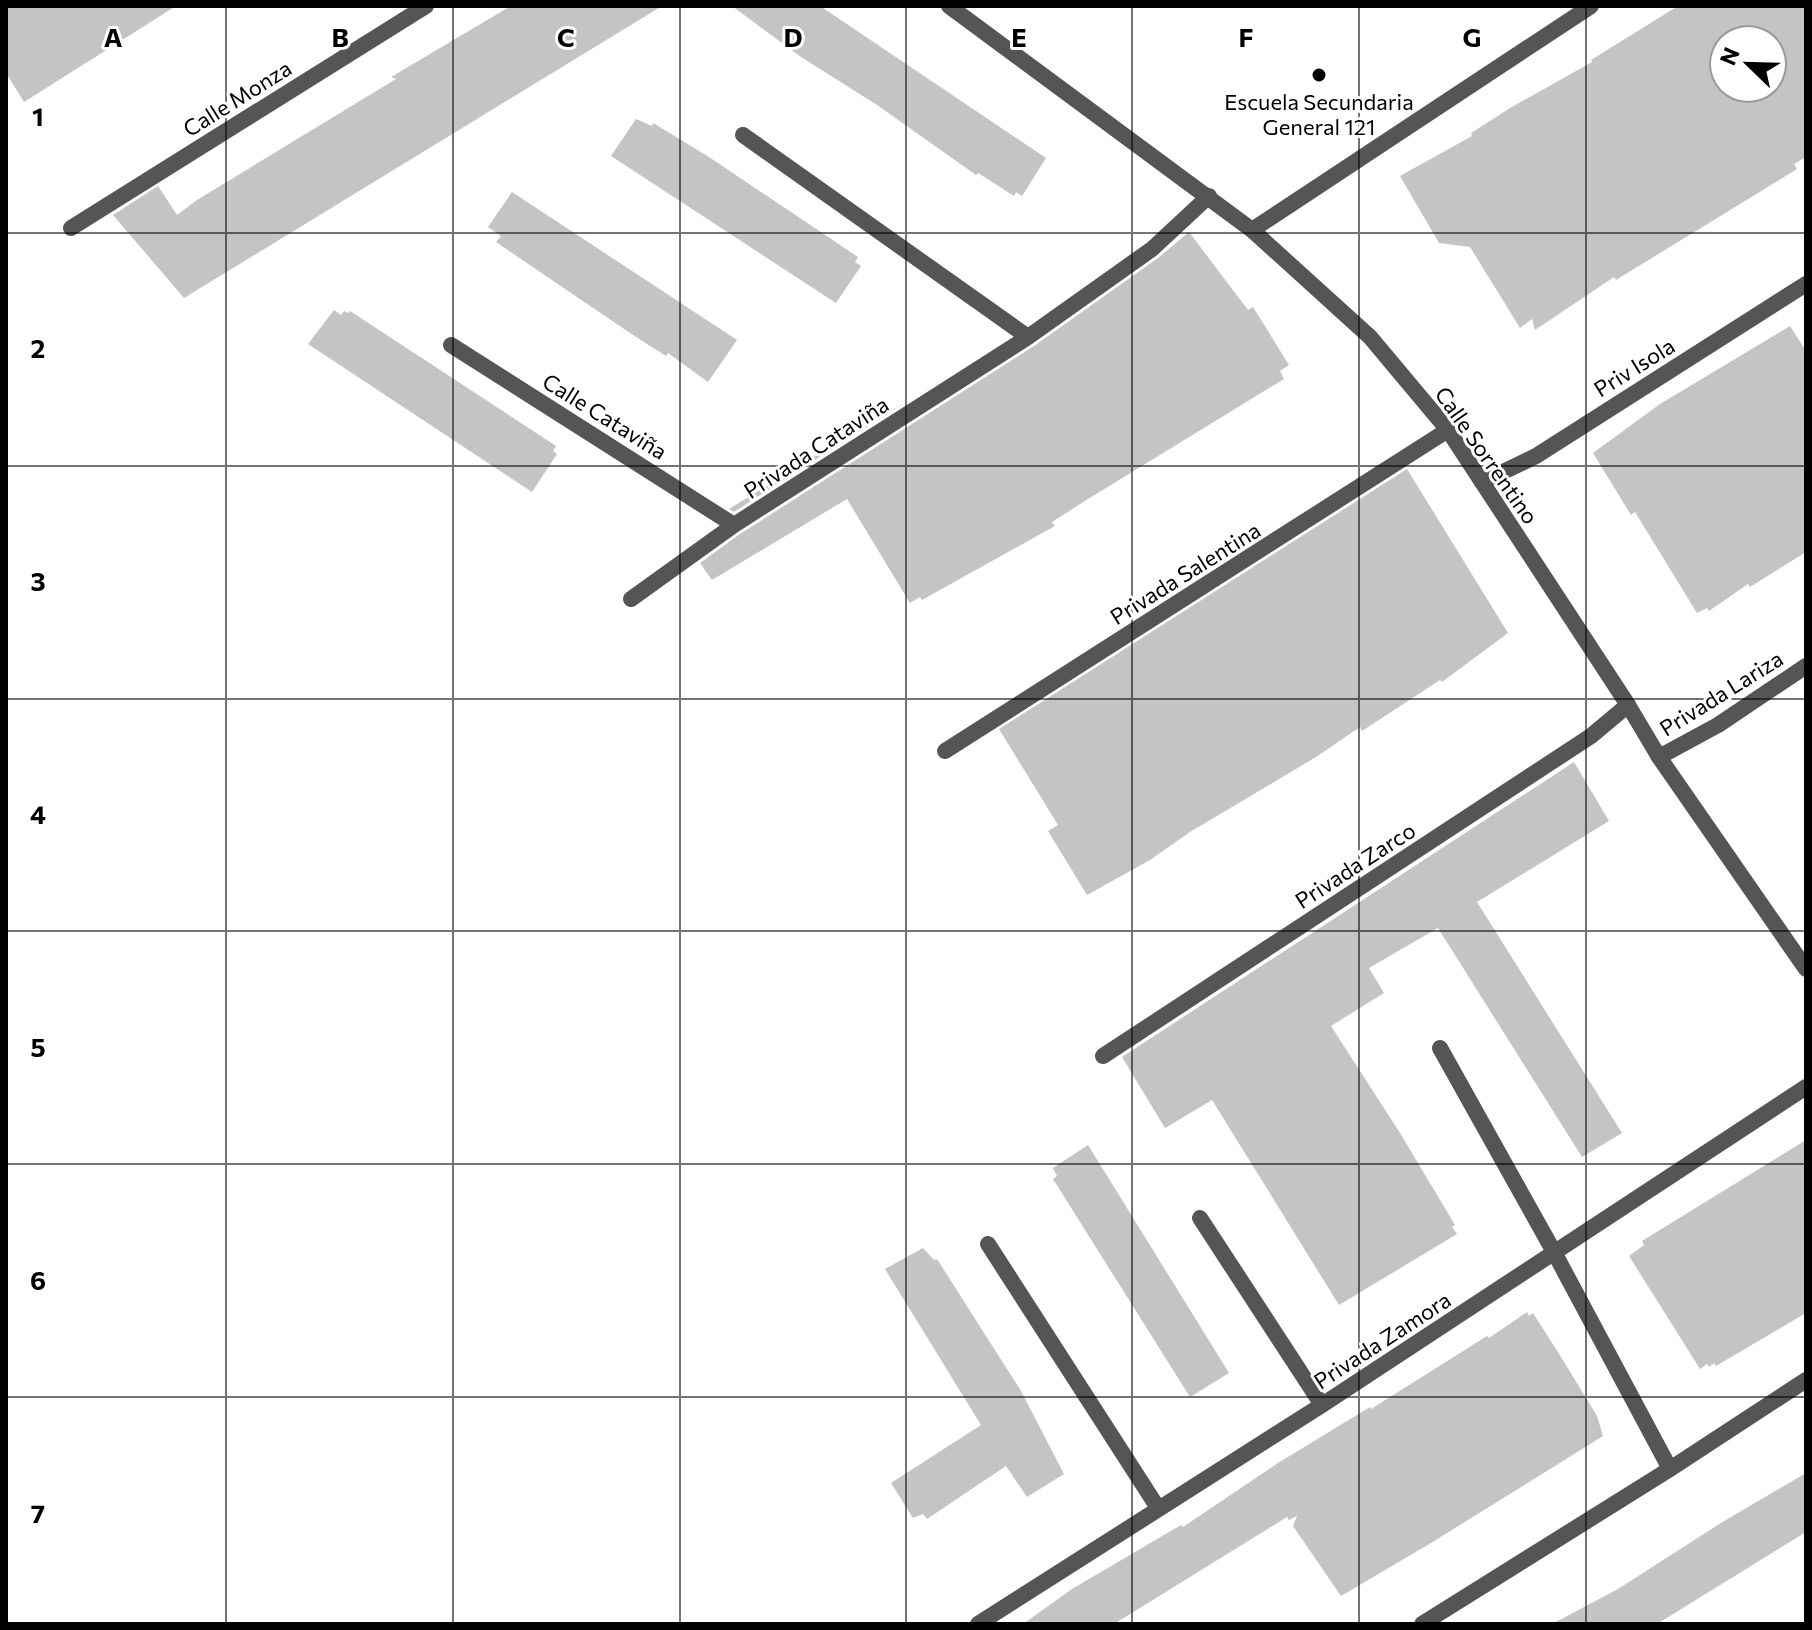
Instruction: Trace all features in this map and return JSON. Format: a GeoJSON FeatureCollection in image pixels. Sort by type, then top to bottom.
{"type":"FeatureCollection","features":[{"type":"Feature","properties":{"kind":"street","name":"Calle Monza"},"geometry":{"type":"LineString","coordinates":[[71,228],[426,6]]}},
{"type":"Feature","properties":{"kind":"street","name":"Calle Sorrentino"},"geometry":{"type":"LineString","coordinates":[[949,6],[1209,196],[1252,230],[1370,337],[1448,430],[1659,757],[1806,969]]}},
{"type":"Feature","properties":{"kind":"street"},"geometry":{"type":"LineString","coordinates":[[1252,230],[1591,6]]}},
{"type":"Feature","properties":{"kind":"street"},"geometry":{"type":"LineString","coordinates":[[743,135],[1028,337]]}},
{"type":"Feature","properties":{"kind":"street","name":"Privada Cataviña"},"geometry":{"type":"LineString","coordinates":[[631,599],[734,525],[1028,337],[1152,249],[1209,196]]}},
{"type":"Feature","properties":{"kind":"street","name":"Priv Isola"},"geometry":{"type":"LineString","coordinates":[[1482,482],[1536,456],[1806,284]]}},
{"type":"Feature","properties":{"kind":"street","name":"Calle Cataviña"},"geometry":{"type":"LineString","coordinates":[[451,345],[734,525]]}},
{"type":"Feature","properties":{"kind":"street","name":"Privada Salentina"},"geometry":{"type":"LineString","coordinates":[[945,751],[1448,430]]}},
{"type":"Feature","properties":{"kind":"street","name":"Privada Lariza"},"geometry":{"type":"LineString","coordinates":[[1659,757],[1718,725],[1806,666]]}},
{"type":"Feature","properties":{"kind":"street","name":"Privada Zarco"},"geometry":{"type":"LineString","coordinates":[[1103,1056],[1591,736],[1628,705]]}},
{"type":"Feature","properties":{"kind":"street"},"geometry":{"type":"LineString","coordinates":[[1440,1048],[1670,1469]]}},
{"type":"Feature","properties":{"kind":"street","name":"Privada Zamora"},"geometry":{"type":"LineString","coordinates":[[978,1624],[1322,1405],[1806,1087]]}},
{"type":"Feature","properties":{"kind":"street"},"geometry":{"type":"LineString","coordinates":[[1200,1218],[1322,1405]]}},
{"type":"Feature","properties":{"kind":"street"},"geometry":{"type":"LineString","coordinates":[[988,1244],[1158,1508]]}},
{"type":"Feature","properties":{"kind":"street"},"geometry":{"type":"LineString","coordinates":[[1422,1624],[1806,1380]]}},
{"type":"Feature","properties":{"kind":"building"},"geometry":{"type":"Polygon","coordinates":[[[6,6],[176,6],[24,102],[6,73],[6,6]]]}},
{"type":"Feature","properties":{"kind":"building"},"geometry":{"type":"Polygon","coordinates":[[[511,6],[662,6],[184,298],[113,215],[158,186],[177,215],[396,79],[391,77],[511,6]]]}},
{"type":"Feature","properties":{"kind":"building"},"geometry":{"type":"Polygon","coordinates":[[[732,6],[820,6],[1046,158],[1022,196],[1016,192],[1014,196],[978,173],[976,175],[877,105],[801,57],[732,6]]]}},
{"type":"Feature","properties":{"kind":"building"},"geometry":{"type":"Polygon","coordinates":[[[1678,6],[1806,6],[1806,157],[1794,164],[1797,169],[1616,280],[1614,277],[1535,330],[1532,319],[1520,328],[1470,247],[1439,243],[1400,176],[1592,62],[1678,6]]]}},
{"type":"Feature","properties":{"kind":"building"},"geometry":{"type":"Polygon","coordinates":[[[636,119],[652,126],[653,123],[709,157],[858,257],[855,262],[861,266],[836,303],[611,156],[636,119]]]}},
{"type":"Feature","properties":{"kind":"building"},"geometry":{"type":"Polygon","coordinates":[[[512,192],[737,340],[708,382],[496,242],[501,236],[488,227],[512,192]]]}},
{"type":"Feature","properties":{"kind":"building"},"geometry":{"type":"Polygon","coordinates":[[[1189,232],[1248,310],[1253,307],[1289,365],[1280,371],[1284,379],[1052,522],[1055,526],[922,600],[920,597],[910,603],[847,499],[712,580],[700,563],[740,534],[1034,346],[1158,258],[1189,232]]]}},
{"type":"Feature","properties":{"kind":"building"},"geometry":{"type":"Polygon","coordinates":[[[334,310],[341,315],[344,311],[350,311],[556,446],[553,451],[557,454],[532,492],[308,344],[334,310]]]}},
{"type":"Feature","properties":{"kind":"building"},"geometry":{"type":"Polygon","coordinates":[[[1790,326],[1806,351],[1806,552],[1750,587],[1748,584],[1709,611],[1707,608],[1697,613],[1635,512],[1631,515],[1593,453],[1660,404],[1790,326]]]}},
{"type":"Feature","properties":{"kind":"building"},"geometry":{"type":"Polygon","coordinates":[[[907,401],[734,512],[729,509],[817,455],[907,401]]]}},
{"type":"Feature","properties":{"kind":"building"},"geometry":{"type":"Polygon","coordinates":[[[1407,469],[1508,633],[1442,682],[1440,680],[1362,731],[1360,727],[1150,860],[1087,895],[1048,831],[1058,825],[999,729],[1407,469]]]}},
{"type":"Feature","properties":{"kind":"building"},"geometry":{"type":"Polygon","coordinates":[[[1574,762],[1609,821],[1477,902],[1622,1133],[1582,1157],[1438,928],[1369,968],[1384,993],[1331,1026],[1400,1133],[1455,1225],[1452,1227],[1457,1234],[1339,1305],[1212,1100],[1165,1128],[1122,1057],[1574,762]]]}},
{"type":"Feature","properties":{"kind":"building"},"geometry":{"type":"Polygon","coordinates":[[[1806,1140],[1806,1313],[1716,1366],[1714,1363],[1709,1367],[1707,1364],[1700,1369],[1629,1256],[1644,1245],[1642,1241],[1806,1140]]]}},
{"type":"Feature","properties":{"kind":"building"},"geometry":{"type":"Polygon","coordinates":[[[1088,1145],[1229,1373],[1190,1397],[1053,1179],[1057,1176],[1053,1168],[1088,1145]]]}},
{"type":"Feature","properties":{"kind":"building"},"geometry":{"type":"Polygon","coordinates":[[[923,1248],[934,1260],[937,1259],[1021,1391],[1064,1474],[1027,1497],[1006,1466],[927,1519],[923,1514],[913,1518],[891,1483],[981,1425],[885,1269],[923,1248]]]}},
{"type":"Feature","properties":{"kind":"building"},"geometry":{"type":"Polygon","coordinates":[[[1527,1312],[1529,1316],[1533,1313],[1561,1357],[1597,1416],[1603,1436],[1431,1543],[1341,1596],[1293,1526],[1297,1516],[1289,1520],[1287,1517],[1114,1624],[1023,1624],[1072,1589],[1181,1525],[1183,1527],[1278,1463],[1487,1336],[1489,1338],[1527,1312]]]}},
{"type":"Feature","properties":{"kind":"building"},"geometry":{"type":"Polygon","coordinates":[[[1806,1473],[1806,1532],[1657,1624],[1552,1624],[1618,1589],[1806,1473]]]}},
{"type":"Feature","properties":{"kind":"place","name":"Escuela Secundaria General 121"},"geometry":{"type":"Point","coordinates":[1319,75]}}]}
